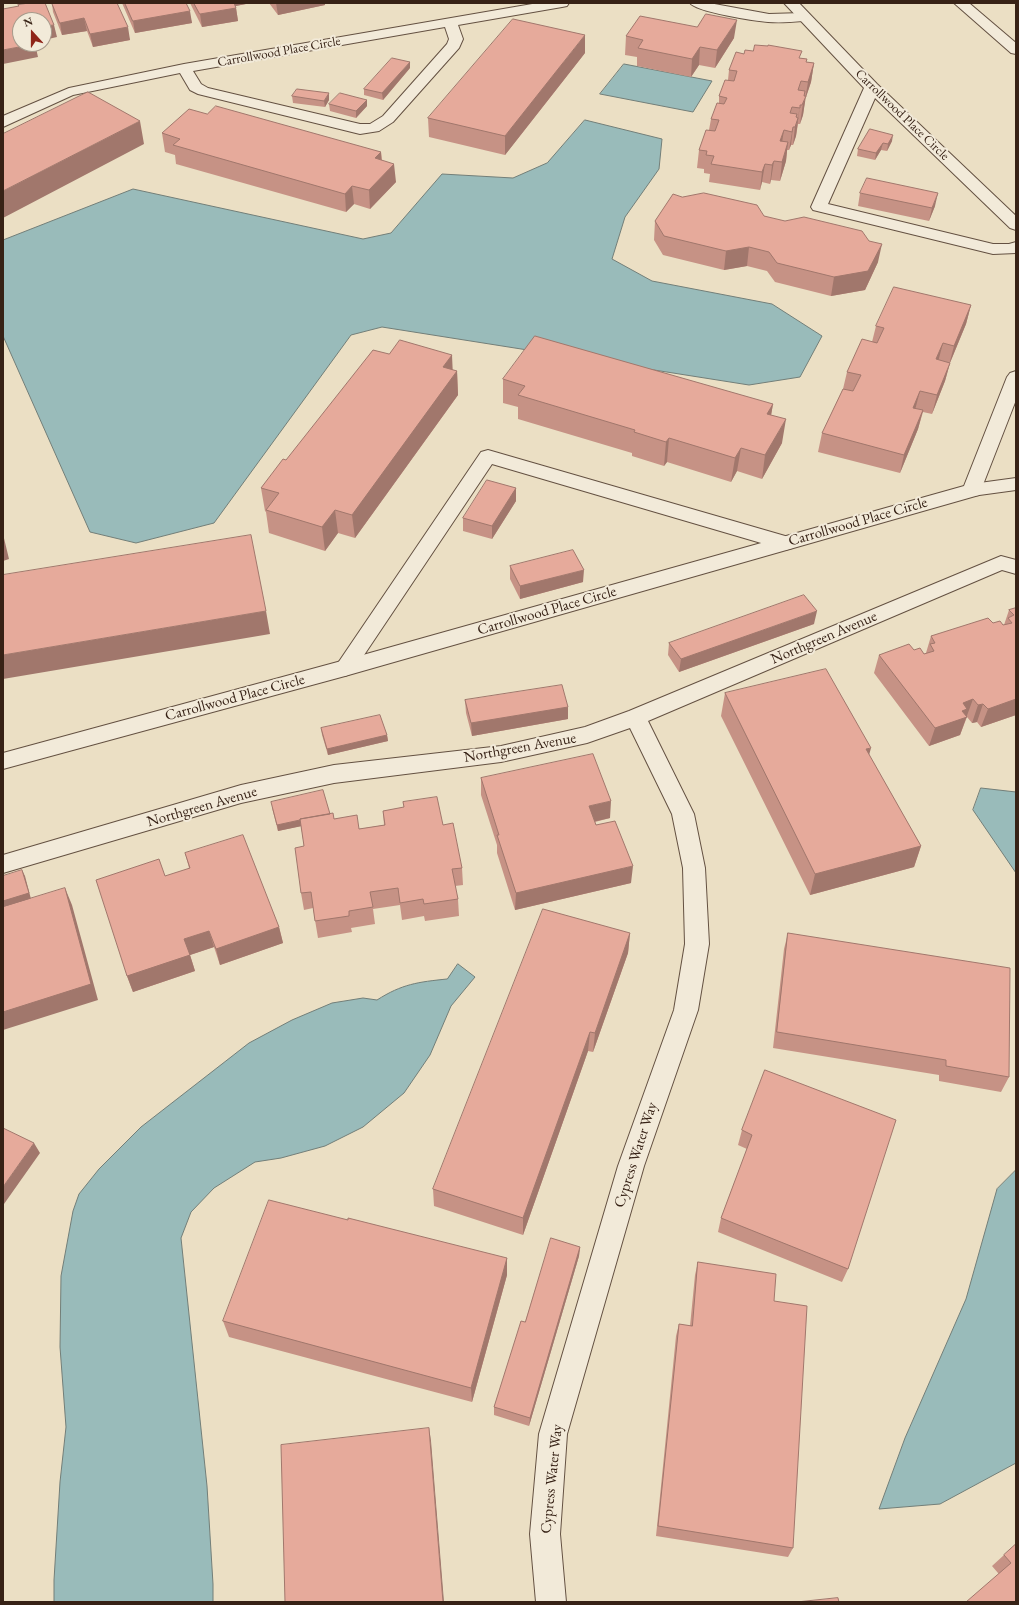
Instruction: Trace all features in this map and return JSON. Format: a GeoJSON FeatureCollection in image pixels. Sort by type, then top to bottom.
{"type":"FeatureCollection","features":[{"type":"Feature","properties":{"kind":"street","name":"Carrollwood Place Circle"},"geometry":{"type":"LineString","coordinates":[[3,122],[69,92],[184,68],[562,3]]}},
{"type":"Feature","properties":{"kind":"street"},"geometry":{"type":"LineString","coordinates":[[697,3],[707,7],[769,18],[803,17]]}},
{"type":"Feature","properties":{"kind":"street","name":"Carrollwood Place Circle"},"geometry":{"type":"LineString","coordinates":[[791,3],[872,87],[1016,225]]}},
{"type":"Feature","properties":{"kind":"street"},"geometry":{"type":"LineString","coordinates":[[961,3],[1016,50]]}},
{"type":"Feature","properties":{"kind":"street"},"geometry":{"type":"LineString","coordinates":[[184,68],[195,87],[203,91],[360,129],[374,128],[388,119],[454,45],[456,39],[450,22]]}},
{"type":"Feature","properties":{"kind":"street"},"geometry":{"type":"LineString","coordinates":[[872,87],[819,207],[993,249],[1011,249],[1016,247]]}},
{"type":"Feature","properties":{"kind":"street"},"geometry":{"type":"LineString","coordinates":[[972,490],[1016,376]]}},
{"type":"Feature","properties":{"kind":"street"},"geometry":{"type":"LineString","coordinates":[[345,668],[488,456],[785,543]]}},
{"type":"Feature","properties":{"kind":"street","name":"Carrollwood Place Circle"},"geometry":{"type":"LineString","coordinates":[[3,761],[345,668],[972,490],[1016,484]]}},
{"type":"Feature","properties":{"kind":"street","name":"Northgreen Avenue"},"geometry":{"type":"LineString","coordinates":[[3,864],[241,794],[334,774],[501,754],[587,735],[636,717],[1001,563],[1016,567]]}},
{"type":"Feature","properties":{"kind":"street","name":"Cypress Water Way"},"geometry":{"type":"LineString","coordinates":[[550,1602],[545,1534],[553,1434],[631,1166],[686,1010],[697,944],[694,868],[683,814],[636,717]]}},
{"type":"Feature","properties":{"kind":"water"},"geometry":{"type":"Polygon","coordinates":[[[624,64],[712,81],[693,112],[600,94],[624,64]]]}},
{"type":"Feature","properties":{"kind":"water"},"geometry":{"type":"Polygon","coordinates":[[[585,120],[662,139],[659,169],[625,217],[612,259],[652,281],[772,304],[822,336],[800,377],[749,385],[382,327],[351,335],[214,523],[136,543],[90,532],[3,336],[3,240],[133,189],[363,239],[391,233],[442,174],[513,178],[547,163],[585,120]]]}},
{"type":"Feature","properties":{"kind":"water"},"geometry":{"type":"Polygon","coordinates":[[[981,788],[1016,792],[1016,873],[973,810],[981,788]]]}},
{"type":"Feature","properties":{"kind":"water"},"geometry":{"type":"Polygon","coordinates":[[[458,964],[475,977],[451,1006],[430,1055],[404,1093],[363,1127],[325,1146],[281,1158],[255,1162],[214,1188],[191,1212],[181,1238],[207,1486],[213,1602],[54,1602],[60,1482],[66,1427],[60,1347],[61,1276],[73,1211],[79,1194],[99,1169],[141,1127],[249,1043],[292,1020],[332,1003],[363,998],[377,1000],[402,987],[427,981],[447,979],[458,964]]]}},
{"type":"Feature","properties":{"kind":"water"},"geometry":{"type":"Polygon","coordinates":[[[1016,1170],[1016,1463],[940,1504],[879,1509],[905,1438],[966,1299],[997,1189],[1016,1170]]]}},
{"type":"Feature","properties":{"kind":"building"},"geometry":{"type":"Polygon","coordinates":[[[45,3],[49,12],[12,12],[12,48],[3,50],[3,9],[19,6],[18,5],[45,3]]]}},
{"type":"Feature","properties":{"kind":"building"},"geometry":{"type":"Polygon","coordinates":[[[52,3],[117,3],[128,27],[90,34],[84,18],[60,23],[52,3]]]}},
{"type":"Feature","properties":{"kind":"building"},"geometry":{"type":"Polygon","coordinates":[[[125,3],[186,3],[190,11],[133,21],[125,3]]]}},
{"type":"Feature","properties":{"kind":"building"},"geometry":{"type":"Polygon","coordinates":[[[194,3],[234,3],[236,8],[200,14],[194,3]]]}},
{"type":"Feature","properties":{"kind":"building"},"geometry":{"type":"Polygon","coordinates":[[[706,14],[737,20],[717,50],[700,47],[692,59],[638,48],[643,40],[626,36],[640,16],[697,27],[706,14]]]}},
{"type":"Feature","properties":{"kind":"building"},"geometry":{"type":"Polygon","coordinates":[[[513,19],[585,35],[505,136],[428,118],[513,19]]]}},
{"type":"Feature","properties":{"kind":"building"},"geometry":{"type":"Polygon","coordinates":[[[755,45],[768,45],[802,51],[799,58],[807,59],[806,62],[814,63],[808,82],[801,81],[798,90],[805,91],[804,96],[806,96],[802,105],[800,105],[800,108],[792,107],[790,113],[797,114],[796,117],[798,118],[795,127],[793,127],[792,132],[784,130],[780,141],[788,142],[782,162],[774,161],[772,165],[765,164],[762,172],[711,164],[714,156],[706,155],[707,151],[699,150],[706,130],[715,131],[719,120],[711,119],[717,103],[724,104],[727,98],[719,96],[725,80],[734,81],[737,71],[729,70],[736,52],[744,54],[745,50],[753,51],[755,45]]]}},
{"type":"Feature","properties":{"kind":"building"},"geometry":{"type":"Polygon","coordinates":[[[392,58],[410,62],[382,93],[364,89],[392,58]]]}},
{"type":"Feature","properties":{"kind":"building"},"geometry":{"type":"Polygon","coordinates":[[[297,89],[329,93],[324,101],[292,96],[297,89]]]}},
{"type":"Feature","properties":{"kind":"building"},"geometry":{"type":"Polygon","coordinates":[[[88,92],[140,121],[3,191],[3,134],[88,92]]]}},
{"type":"Feature","properties":{"kind":"building"},"geometry":{"type":"Polygon","coordinates":[[[340,93],[367,100],[356,111],[329,104],[340,93]]]}},
{"type":"Feature","properties":{"kind":"building"},"geometry":{"type":"Polygon","coordinates":[[[216,106],[381,152],[375,158],[394,164],[369,190],[352,186],[345,194],[173,145],[180,139],[162,133],[189,109],[207,114],[216,106]]]}},
{"type":"Feature","properties":{"kind":"building"},"geometry":{"type":"Polygon","coordinates":[[[870,129],[893,135],[888,144],[883,143],[876,153],[858,149],[870,129]]]}},
{"type":"Feature","properties":{"kind":"building"},"geometry":{"type":"Polygon","coordinates":[[[867,178],[938,193],[932,208],[860,193],[867,178]]]}},
{"type":"Feature","properties":{"kind":"building"},"geometry":{"type":"Polygon","coordinates":[[[704,193],[757,205],[764,216],[785,221],[804,217],[862,231],[869,241],[882,244],[868,271],[834,277],[777,263],[769,252],[749,247],[726,251],[664,236],[655,221],[673,194],[682,197],[704,193]]]}},
{"type":"Feature","properties":{"kind":"building"},"geometry":{"type":"Polygon","coordinates":[[[894,287],[971,305],[954,346],[943,343],[936,359],[950,363],[937,395],[920,391],[913,408],[923,410],[904,455],[822,433],[843,389],[853,391],[861,375],[847,372],[862,339],[877,343],[884,328],[876,326],[894,287]]]}},
{"type":"Feature","properties":{"kind":"building"},"geometry":{"type":"Polygon","coordinates":[[[535,336],[773,404],[767,414],[786,419],[765,455],[741,448],[735,458],[669,438],[666,442],[634,432],[635,430],[518,395],[525,386],[503,379],[535,336]]]}},
{"type":"Feature","properties":{"kind":"building"},"geometry":{"type":"Polygon","coordinates":[[[400,340],[452,355],[443,367],[457,371],[352,515],[335,510],[322,527],[266,510],[279,493],[261,488],[283,459],[286,460],[373,350],[389,354],[400,340]]]}},
{"type":"Feature","properties":{"kind":"building"},"geometry":{"type":"Polygon","coordinates":[[[487,480],[516,488],[492,526],[463,518],[487,480]]]}},
{"type":"Feature","properties":{"kind":"building"},"geometry":{"type":"Polygon","coordinates":[[[251,535],[266,611],[3,655],[3,575],[251,535]]]}},
{"type":"Feature","properties":{"kind":"building"},"geometry":{"type":"Polygon","coordinates":[[[573,550],[584,570],[520,586],[510,566],[573,550]]]}},
{"type":"Feature","properties":{"kind":"building"},"geometry":{"type":"Polygon","coordinates":[[[804,595],[817,611],[681,659],[669,643],[804,595]]]}},
{"type":"Feature","properties":{"kind":"building"},"geometry":{"type":"Polygon","coordinates":[[[1016,608],[1016,699],[988,709],[983,704],[978,705],[973,699],[963,703],[967,709],[962,711],[967,717],[935,728],[879,655],[909,644],[914,650],[920,648],[924,654],[934,651],[930,644],[935,643],[931,636],[988,618],[993,623],[1000,621],[1003,625],[1012,623],[1008,618],[1014,615],[1009,610],[1016,608]]]}},
{"type":"Feature","properties":{"kind":"building"},"geometry":{"type":"Polygon","coordinates":[[[826,669],[871,748],[866,749],[921,846],[815,874],[725,693],[826,669]]]}},
{"type":"Feature","properties":{"kind":"building"},"geometry":{"type":"Polygon","coordinates":[[[562,685],[568,707],[471,723],[465,700],[562,685]]]}},
{"type":"Feature","properties":{"kind":"building"},"geometry":{"type":"Polygon","coordinates":[[[380,715],[387,735],[327,749],[321,728],[380,715]]]}},
{"type":"Feature","properties":{"kind":"building"},"geometry":{"type":"Polygon","coordinates":[[[593,754],[611,801],[589,806],[596,825],[615,821],[633,866],[516,893],[497,835],[499,835],[481,778],[593,754]]]}},
{"type":"Feature","properties":{"kind":"building"},"geometry":{"type":"Polygon","coordinates":[[[323,790],[330,814],[300,819],[277,825],[271,802],[323,790]]]}},
{"type":"Feature","properties":{"kind":"building"},"geometry":{"type":"Polygon","coordinates":[[[437,797],[443,825],[453,823],[462,868],[452,869],[458,899],[424,904],[423,899],[400,903],[398,888],[370,892],[373,907],[349,911],[349,916],[315,921],[311,892],[301,893],[295,848],[304,846],[300,819],[333,813],[334,819],[357,815],[359,829],[385,825],[383,811],[404,807],[403,802],[437,797]]]}},
{"type":"Feature","properties":{"kind":"building"},"geometry":{"type":"Polygon","coordinates":[[[243,835],[279,927],[216,949],[209,931],[184,939],[190,955],[127,976],[96,880],[159,859],[165,876],[190,868],[185,853],[243,835]]]}},
{"type":"Feature","properties":{"kind":"building"},"geometry":{"type":"Polygon","coordinates":[[[22,870],[29,893],[3,901],[3,876],[22,870]]]}},
{"type":"Feature","properties":{"kind":"building"},"geometry":{"type":"Polygon","coordinates":[[[65,888],[91,984],[3,1012],[3,907],[65,888]]]}},
{"type":"Feature","properties":{"kind":"building"},"geometry":{"type":"Polygon","coordinates":[[[543,909],[630,933],[595,1033],[590,1032],[523,1218],[433,1189],[543,909]]]}},
{"type":"Feature","properties":{"kind":"building"},"geometry":{"type":"Polygon","coordinates":[[[788,933],[1010,968],[1009,1077],[946,1066],[946,1060],[777,1032],[788,933]]]}},
{"type":"Feature","properties":{"kind":"building"},"geometry":{"type":"Polygon","coordinates":[[[765,1070],[896,1120],[848,1269],[721,1218],[752,1135],[742,1130],[765,1070]]]}},
{"type":"Feature","properties":{"kind":"building"},"geometry":{"type":"Polygon","coordinates":[[[3,1128],[34,1143],[3,1187],[3,1128]]]}},
{"type":"Feature","properties":{"kind":"building"},"geometry":{"type":"Polygon","coordinates":[[[269,1200],[348,1220],[348,1218],[507,1258],[471,1388],[223,1321],[269,1200]]]}},
{"type":"Feature","properties":{"kind":"building"},"geometry":{"type":"Polygon","coordinates":[[[551,1238],[580,1247],[530,1418],[494,1407],[521,1321],[525,1322],[551,1238]]]}},
{"type":"Feature","properties":{"kind":"building"},"geometry":{"type":"Polygon","coordinates":[[[698,1262],[776,1274],[774,1301],[807,1306],[793,1548],[658,1526],[679,1324],[692,1326],[698,1262]]]}},
{"type":"Feature","properties":{"kind":"building"},"geometry":{"type":"Polygon","coordinates":[[[429,1428],[443,1602],[285,1602],[281,1445],[429,1428]]]}},
{"type":"Feature","properties":{"kind":"building"},"geometry":{"type":"Polygon","coordinates":[[[1016,1544],[1016,1602],[966,1602],[1011,1563],[1004,1555],[1016,1544]]]}},
{"type":"Feature","properties":{"kind":"building"},"geometry":{"type":"Polygon","coordinates":[[[838,1598],[839,1602],[797,1602],[838,1598]]]}}]}
